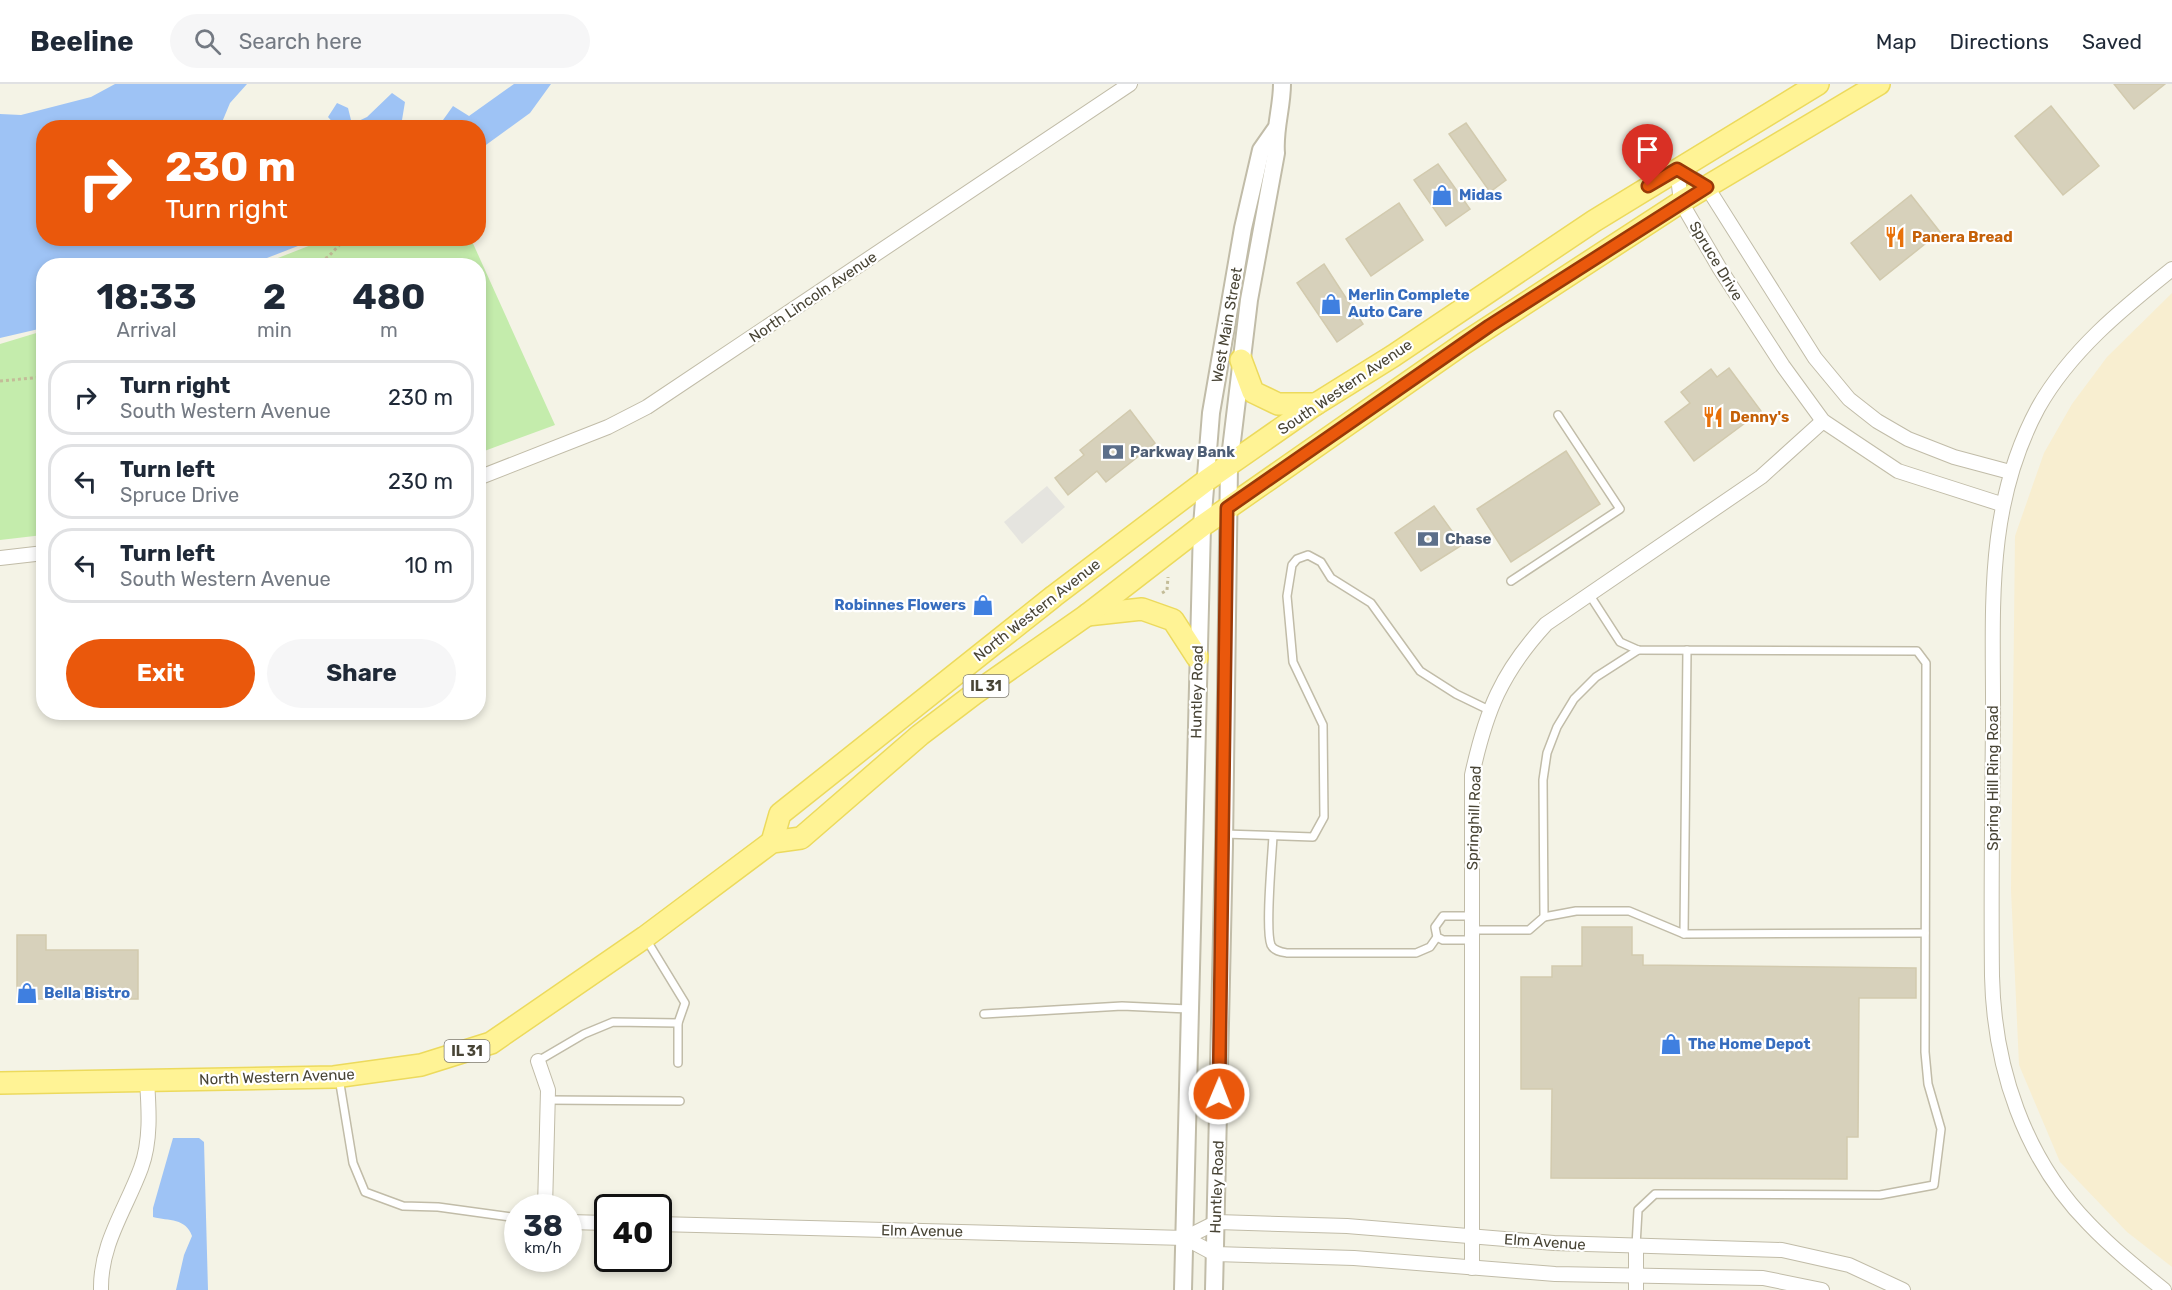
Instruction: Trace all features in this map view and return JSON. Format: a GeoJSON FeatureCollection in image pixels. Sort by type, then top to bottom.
{"type":"FeatureCollection","features":[{"type":"Feature","properties":{"kind":"main road","name":"South Western Avenue"},"geometry":{"type":"LineString","coordinates":[[1206,480],[1316,404],[1677,169],[1818,84]]}},
{"type":"Feature","properties":{"kind":"main road","name":"South Western Avenue"},"geometry":{"type":"LineString","coordinates":[[1202,526],[1480,332],[1681,202],[1879,84]]}},
{"type":"Feature","properties":{"kind":"main road"},"geometry":{"type":"LineString","coordinates":[[1241,360],[1253,392],[1278,404],[1316,404]]}},
{"type":"Feature","properties":{"kind":"main road","name":"North Western Avenue"},"geometry":{"type":"LineString","coordinates":[[772,842],[780,814],[1054,596],[1206,480]]}},
{"type":"Feature","properties":{"kind":"main road","name":"North Western Avenue"},"geometry":{"type":"LineString","coordinates":[[0,1083],[339,1076],[421,1065],[491,1043],[645,937],[772,842],[801,838],[920,735],[1087,615],[1202,526]]}},
{"type":"Feature","properties":{"kind":"main road"},"geometry":{"type":"LineString","coordinates":[[1087,615],[1142,609],[1173,620],[1197,657]]}},
{"type":"Feature","properties":{"kind":"street","name":"North Lincoln Avenue"},"geometry":{"type":"LineString","coordinates":[[486,475],[608,427],[647,407],[1130,84]]}},
{"type":"Feature","properties":{"kind":"street","name":"West Main Street"},"geometry":{"type":"LineString","coordinates":[[1227,508],[1229,466],[1241,360],[1260,231],[1276,153],[1275,130],[1281,106],[1282,84]]}},
{"type":"Feature","properties":{"kind":"street","name":"West Main Street"},"geometry":{"type":"LineString","coordinates":[[1202,526],[1211,413],[1243,228],[1261,150],[1275,130]]}},
{"type":"Feature","properties":{"kind":"street","name":"Spruce Drive"},"geometry":{"type":"LineString","coordinates":[[1677,169],[1707,187],[1815,358],[1850,399],[1877,421],[1908,439],[1954,458],[2010,472]]}},
{"type":"Feature","properties":{"kind":"street","name":"Spruce Drive"},"geometry":{"type":"LineString","coordinates":[[1677,169],[1681,202],[1764,337],[1823,421],[1898,471],[2001,504]]}},
{"type":"Feature","properties":{"kind":"street","name":"Spring Hill Ring Road"},"geometry":{"type":"LineString","coordinates":[[2164,1290],[2087,1223],[2045,1167],[2013,1101],[1998,1043],[1992,954],[1993,605],[1995,546],[2001,504],[2010,472],[2038,409],[2060,375],[2109,321],[2172,269]]}},
{"type":"Feature","properties":{"kind":"street","name":"Springhill Road"},"geometry":{"type":"LineString","coordinates":[[1472,1268],[1472,775],[1490,710],[1503,679],[1521,651],[1546,624],[1761,477],[1823,421]]}},
{"type":"Feature","properties":{"kind":"street","name":"Huntley Road"},"geometry":{"type":"LineString","coordinates":[[1214,1290],[1224,834],[1227,508]]}},
{"type":"Feature","properties":{"kind":"street","name":"Huntley Road"},"geometry":{"type":"LineString","coordinates":[[1183,1290],[1202,526]]}},
{"type":"Feature","properties":{"kind":"street"},"geometry":{"type":"LineString","coordinates":[[0,558],[36,554]]}},
{"type":"Feature","properties":{"kind":"street"},"geometry":{"type":"LineString","coordinates":[[538,1061],[548,1090],[546,1194]]}},
{"type":"Feature","properties":{"kind":"street"},"geometry":{"type":"LineString","coordinates":[[100,1290],[108,1239],[142,1168],[147,1143],[147,1081]]}},
{"type":"Feature","properties":{"kind":"street","name":"Elm Avenue"},"geometry":{"type":"LineString","coordinates":[[1185,1238],[1217,1222],[1347,1226],[1636,1246],[1782,1250],[1849,1265],[1903,1290]]}},
{"type":"Feature","properties":{"kind":"street","name":"Elm Avenue"},"geometry":{"type":"LineString","coordinates":[[672,1224],[1185,1238],[1215,1254],[1354,1258],[1636,1284],[1763,1278],[1822,1290]]}},
{"type":"Feature","properties":{"kind":"street"},"geometry":{"type":"LineString","coordinates":[[1636,1246],[1636,1284]]}},
{"type":"Feature","properties":{"kind":"lane"},"geometry":{"type":"LineString","coordinates":[[1511,581],[1620,509],[1558,415]]}},
{"type":"Feature","properties":{"kind":"lane"},"geometry":{"type":"LineString","coordinates":[[1224,834],[1313,837],[1324,817],[1323,725],[1293,662],[1287,596],[1292,566],[1297,559],[1308,555],[1321,562],[1331,578],[1371,603],[1420,671],[1456,694],[1490,710]]}},
{"type":"Feature","properties":{"kind":"lane"},"geometry":{"type":"LineString","coordinates":[[1588,594],[1620,642],[1638,650],[1917,651],[1926,663],[1926,1063],[1928,1084],[1941,1129],[1934,1185],[1880,1195],[1655,1194],[1638,1210],[1636,1246]]}},
{"type":"Feature","properties":{"kind":"lane"},"geometry":{"type":"LineString","coordinates":[[1544,917],[1543,780],[1547,753],[1557,727],[1574,699],[1596,677],[1638,650]]}},
{"type":"Feature","properties":{"kind":"lane"},"geometry":{"type":"LineString","coordinates":[[1684,934],[1687,650]]}},
{"type":"Feature","properties":{"kind":"lane"},"geometry":{"type":"LineString","coordinates":[[1273,836],[1269,925],[1271,945],[1276,951],[1287,953],[1416,953],[1430,947],[1437,937],[1435,927],[1441,917],[1472,916]]}},
{"type":"Feature","properties":{"kind":"lane"},"geometry":{"type":"LineString","coordinates":[[1437,937],[1443,940],[1529,930],[1544,917],[1576,911],[1629,911],[1684,934],[1925,933]]}},
{"type":"Feature","properties":{"kind":"lane"},"geometry":{"type":"LineString","coordinates":[[645,937],[685,1004],[678,1023],[678,1063]]}},
{"type":"Feature","properties":{"kind":"lane"},"geometry":{"type":"LineString","coordinates":[[984,1014],[1122,1006],[1191,1009]]}},
{"type":"Feature","properties":{"kind":"lane"},"geometry":{"type":"LineString","coordinates":[[538,1061],[584,1034],[613,1022],[678,1023]]}},
{"type":"Feature","properties":{"kind":"lane"},"geometry":{"type":"LineString","coordinates":[[339,1076],[353,1163],[365,1192],[403,1206],[438,1207],[504,1216]]}},
{"type":"Feature","properties":{"kind":"lane"},"geometry":{"type":"LineString","coordinates":[[547,1100],[680,1101]]}},
{"type":"Feature","properties":{"kind":"path"},"geometry":{"type":"LineString","coordinates":[[326,258],[338,246]]}},
{"type":"Feature","properties":{"kind":"path"},"geometry":{"type":"LineString","coordinates":[[0,381],[36,377]]}},
{"type":"Feature","properties":{"kind":"path"},"geometry":{"type":"LineString","coordinates":[[1162,593],[1169,590],[1168,577]]}},
{"type":"Feature","properties":{"kind":"shaded area"},"geometry":{"type":"Polygon","coordinates":[[[2172,293],[2172,1267],[2127,1232],[2060,1162],[2019,1065],[2011,890],[2015,536],[2044,453],[2072,404],[2107,357],[2172,293]]]}},
{"type":"Feature","properties":{"kind":"shaded area"},"geometry":{"type":"Polygon","coordinates":[[[1047,486],[1065,507],[1022,544],[1004,522],[1047,486]]]}},
{"type":"Feature","properties":{"kind":"green space"},"geometry":{"type":"Polygon","coordinates":[[[309,246],[474,246],[480,258],[278,258],[309,246]]]}},
{"type":"Feature","properties":{"kind":"green space"},"geometry":{"type":"Polygon","coordinates":[[[486,272],[555,425],[486,450],[486,272]]]}},
{"type":"Feature","properties":{"kind":"green space"},"geometry":{"type":"Polygon","coordinates":[[[36,333],[36,536],[0,540],[0,344],[36,333]]]}},
{"type":"Feature","properties":{"kind":"water"},"geometry":{"type":"Polygon","coordinates":[[[115,84],[247,84],[230,103],[223,120],[36,120],[36,246],[298,246],[267,258],[36,258],[36,330],[0,338],[0,114],[21,115],[91,97],[115,84]]]}},
{"type":"Feature","properties":{"kind":"water"},"geometry":{"type":"Polygon","coordinates":[[[514,84],[551,84],[530,113],[486,145],[486,120],[443,120],[453,106],[469,116],[514,84]]]}},
{"type":"Feature","properties":{"kind":"water"},"geometry":{"type":"Polygon","coordinates":[[[392,93],[405,102],[402,120],[361,120],[367,117],[392,93]]]}},
{"type":"Feature","properties":{"kind":"water"},"geometry":{"type":"Polygon","coordinates":[[[337,103],[348,108],[351,120],[331,120],[328,117],[337,103]]]}},
{"type":"Feature","properties":{"kind":"water"},"geometry":{"type":"Polygon","coordinates":[[[173,1138],[199,1138],[204,1142],[208,1290],[176,1290],[184,1255],[192,1236],[186,1226],[181,1223],[153,1217],[153,1208],[173,1138]]]}},
{"type":"Feature","properties":{"kind":"building"},"geometry":{"type":"Polygon","coordinates":[[[2114,84],[2165,84],[2134,109],[2114,84]]]}},
{"type":"Feature","properties":{"kind":"building"},"geometry":{"type":"Polygon","coordinates":[[[2051,106],[2099,166],[2063,195],[2015,136],[2051,106]]]}},
{"type":"Feature","properties":{"kind":"building"},"geometry":{"type":"Polygon","coordinates":[[[1466,123],[1506,180],[1490,192],[1449,134],[1466,123]]]}},
{"type":"Feature","properties":{"kind":"building","name":"Midas"},"geometry":{"type":"Polygon","coordinates":[[[1438,164],[1470,209],[1446,226],[1414,180],[1438,164]]]}},
{"type":"Feature","properties":{"kind":"building","name":"Panera Bread"},"geometry":{"type":"Polygon","coordinates":[[[1911,195],[1940,232],[1880,280],[1851,243],[1911,195]]]}},
{"type":"Feature","properties":{"kind":"building"},"geometry":{"type":"Polygon","coordinates":[[[1399,203],[1423,240],[1371,276],[1346,239],[1399,203]]]}},
{"type":"Feature","properties":{"kind":"building","name":"Merlin Complete Auto Care"},"geometry":{"type":"Polygon","coordinates":[[[1324,264],[1363,324],[1337,342],[1297,283],[1324,264]]]}},
{"type":"Feature","properties":{"kind":"building","name":"Denny's"},"geometry":{"type":"Polygon","coordinates":[[[1729,368],[1761,411],[1694,461],[1665,422],[1690,403],[1681,392],[1711,369],[1717,377],[1729,368]]]}},
{"type":"Feature","properties":{"kind":"building","name":"Parkway Bank"},"geometry":{"type":"Polygon","coordinates":[[[1130,410],[1155,443],[1106,482],[1097,471],[1068,495],[1055,478],[1084,455],[1080,450],[1130,410]]]}},
{"type":"Feature","properties":{"kind":"building"},"geometry":{"type":"Polygon","coordinates":[[[1566,451],[1600,504],[1511,562],[1477,509],[1566,451]]]}},
{"type":"Feature","properties":{"kind":"building","name":"Chase"},"geometry":{"type":"Polygon","coordinates":[[[1434,506],[1462,545],[1421,571],[1395,533],[1434,506]]]}},
{"type":"Feature","properties":{"kind":"building","name":"The Home Depot"},"geometry":{"type":"Polygon","coordinates":[[[1582,927],[1632,927],[1632,955],[1643,955],[1643,965],[1916,968],[1916,998],[1859,998],[1858,1137],[1847,1137],[1847,1179],[1551,1178],[1552,1089],[1521,1089],[1521,977],[1552,977],[1552,966],[1582,966],[1582,927]]]}},
{"type":"Feature","properties":{"kind":"building"},"geometry":{"type":"Polygon","coordinates":[[[17,935],[46,935],[46,950],[138,950],[138,999],[17,999],[17,935]]]}},
{"type":"Feature","properties":{"kind":"place","name":"Midas"},"geometry":{"type":"Point","coordinates":[1442,195]}},
{"type":"Feature","properties":{"kind":"place","name":"Panera Bread"},"geometry":{"type":"Point","coordinates":[1895,237]}},
{"type":"Feature","properties":{"kind":"place","name":"Merlin Complete Auto Care"},"geometry":{"type":"Point","coordinates":[1331,304]}},
{"type":"Feature","properties":{"kind":"place","name":"Denny's"},"geometry":{"type":"Point","coordinates":[1713,417]}},
{"type":"Feature","properties":{"kind":"place","name":"Parkway Bank"},"geometry":{"type":"Point","coordinates":[1113,452]}},
{"type":"Feature","properties":{"kind":"place","name":"Chase"},"geometry":{"type":"Point","coordinates":[1428,539]}},
{"type":"Feature","properties":{"kind":"place","name":"Robinnes Flowers"},"geometry":{"type":"Point","coordinates":[983,605]}},
{"type":"Feature","properties":{"kind":"place","name":"Bella Bistro"},"geometry":{"type":"Point","coordinates":[27,993]}},
{"type":"Feature","properties":{"kind":"place","name":"The Home Depot"},"geometry":{"type":"Point","coordinates":[1671,1044]}},
{"type":"Feature","properties":{"kind":"route"},"geometry":{"type":"LineString","coordinates":[[1219,1094],[1227,508],[1489,326],[1707,187],[1677,169],[1648,186]]}}]}
